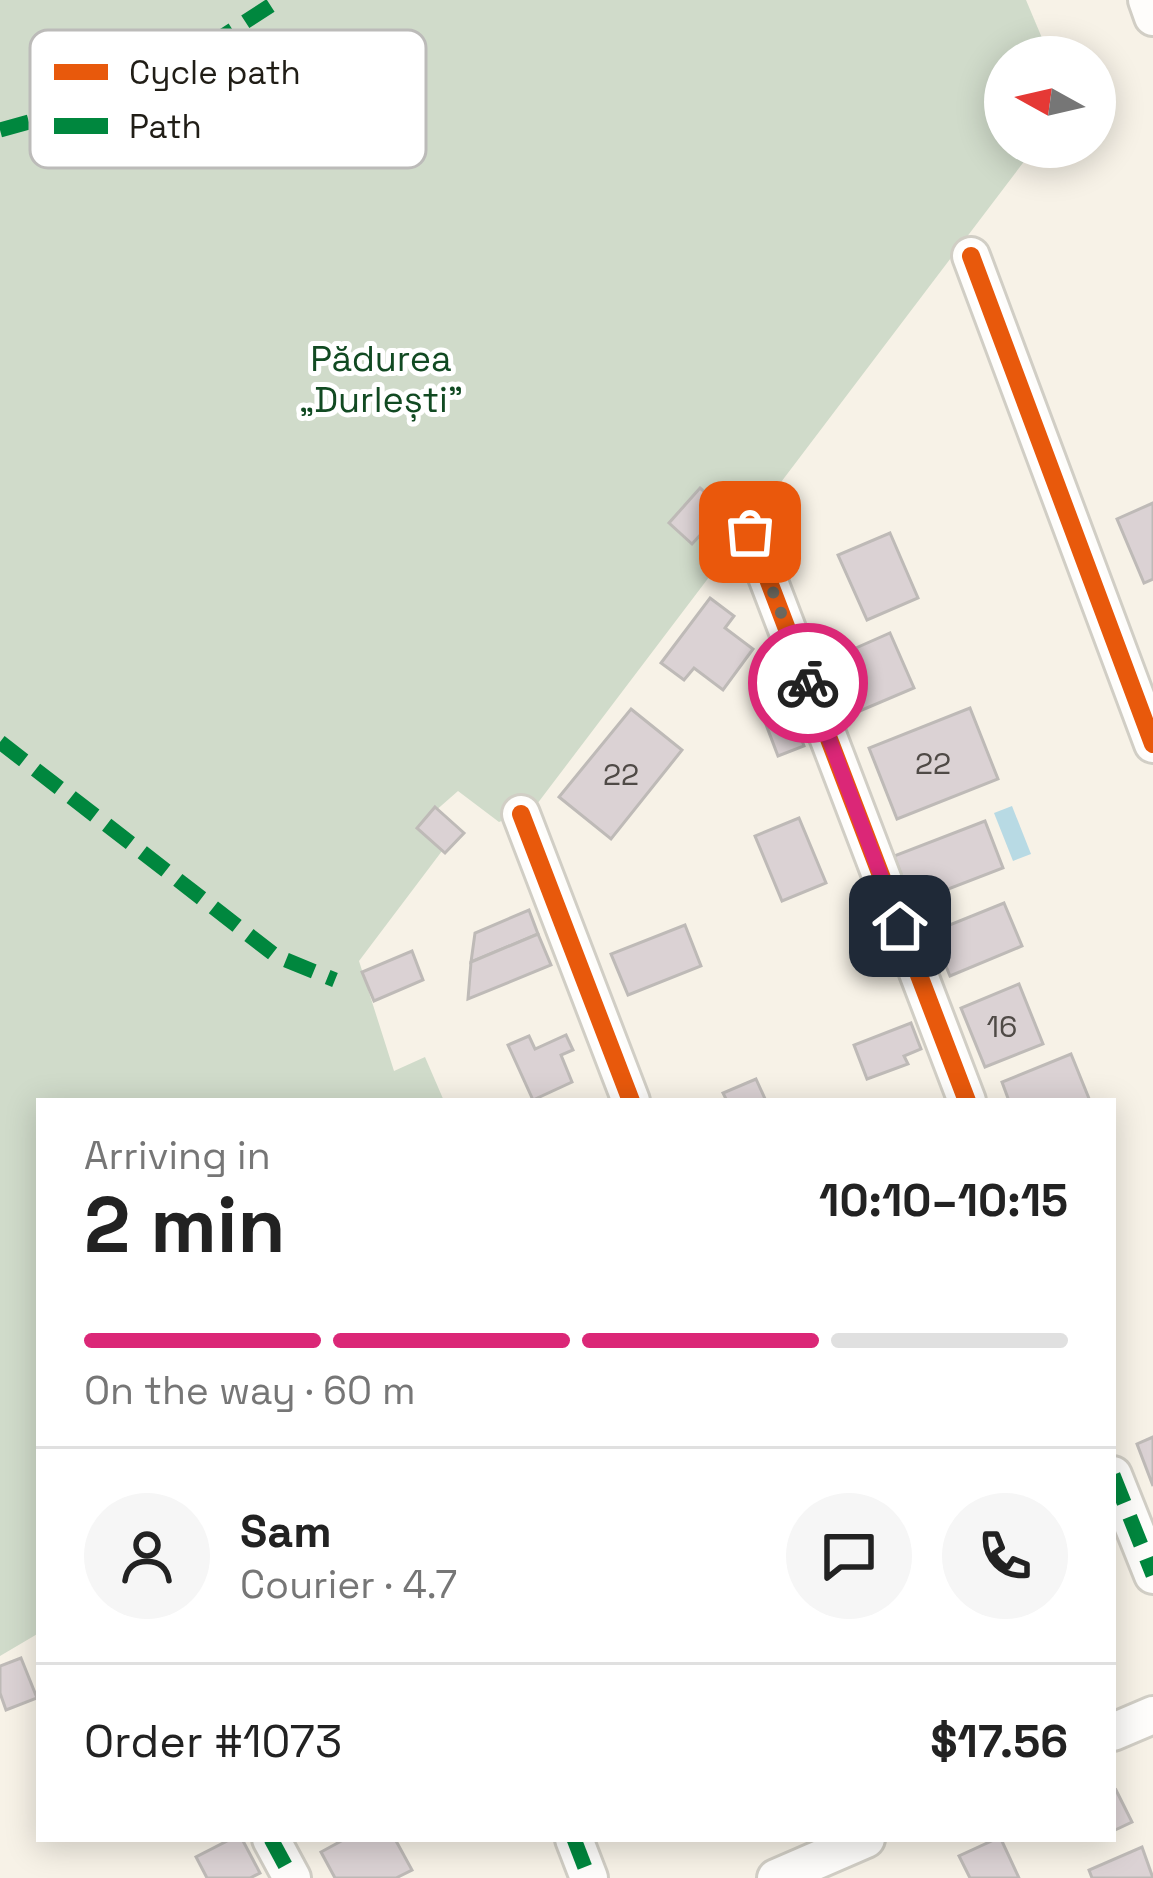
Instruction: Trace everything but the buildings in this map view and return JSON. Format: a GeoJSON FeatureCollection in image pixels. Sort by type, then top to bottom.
{"type":"FeatureCollection","features":[{"type":"Feature","properties":{"kind":"street"},"geometry":{"type":"LineString","coordinates":[[1147,0],[1153,17]]}},
{"type":"Feature","properties":{"kind":"street"},"geometry":{"type":"LineString","coordinates":[[971,256],[1153,744]]}},
{"type":"Feature","properties":{"kind":"street"},"geometry":{"type":"LineString","coordinates":[[750,532],[966,1098]]}},
{"type":"Feature","properties":{"kind":"street"},"geometry":{"type":"LineString","coordinates":[[521,814],[630,1098]]}},
{"type":"Feature","properties":{"kind":"street"},"geometry":{"type":"LineString","coordinates":[[1116,1482],[1153,1575]]}},
{"type":"Feature","properties":{"kind":"street"},"geometry":{"type":"LineString","coordinates":[[273,1842],[292,1878]]}},
{"type":"Feature","properties":{"kind":"street"},"geometry":{"type":"LineString","coordinates":[[575,1842],[589,1878]]}},
{"type":"Feature","properties":{"kind":"street"},"geometry":{"type":"LineString","coordinates":[[776,1878],[859,1842]]}},
{"type":"Feature","properties":{"kind":"green space","name":"Pădurea „Durlești”"},"geometry":{"type":"Polygon","coordinates":[[[0,0],[1026,0],[1041,36],[984,36],[984,168],[1019,168],[534,808],[499,822],[458,791],[417,827],[442,851],[359,961],[394,1071],[425,1057],[443,1098],[36,1098],[36,1635],[0,1656],[0,0]]]}},
{"type":"Feature","properties":{"kind":"water"},"geometry":{"type":"Polygon","coordinates":[[[1012,806],[1031,854],[1013,861],[994,813],[1012,806]]]}},
{"type":"Feature","properties":{"kind":"marked path"},"geometry":{"type":"LineString","coordinates":[[232,30],[279,0]]}},
{"type":"Feature","properties":{"kind":"marked path"},"geometry":{"type":"LineString","coordinates":[[0,130],[30,122]]}},
{"type":"Feature","properties":{"kind":"marked path"},"geometry":{"type":"LineString","coordinates":[[0,742],[276,956],[335,980]]}},
{"type":"Feature","properties":{"kind":"marked path"},"geometry":{"type":"LineString","coordinates":[[1116,1482],[1153,1575]]}},
{"type":"Feature","properties":{"kind":"marked path"},"geometry":{"type":"LineString","coordinates":[[273,1842],[292,1878]]}},
{"type":"Feature","properties":{"kind":"marked path"},"geometry":{"type":"LineString","coordinates":[[575,1842],[589,1878]]}},
{"type":"Feature","properties":{"kind":"cycle path"},"geometry":{"type":"LineString","coordinates":[[971,256],[1153,744]]}},
{"type":"Feature","properties":{"kind":"cycle path"},"geometry":{"type":"LineString","coordinates":[[750,532],[966,1098]]}},
{"type":"Feature","properties":{"kind":"cycle path"},"geometry":{"type":"LineString","coordinates":[[521,814],[630,1098]]}},
{"type":"Feature","properties":{"kind":"way so far"},"geometry":{"type":"LineString","coordinates":[[750,532],[808,683]]}},
{"type":"Feature","properties":{"kind":"route"},"geometry":{"type":"LineString","coordinates":[[808,683],[900,926]]}}]}
